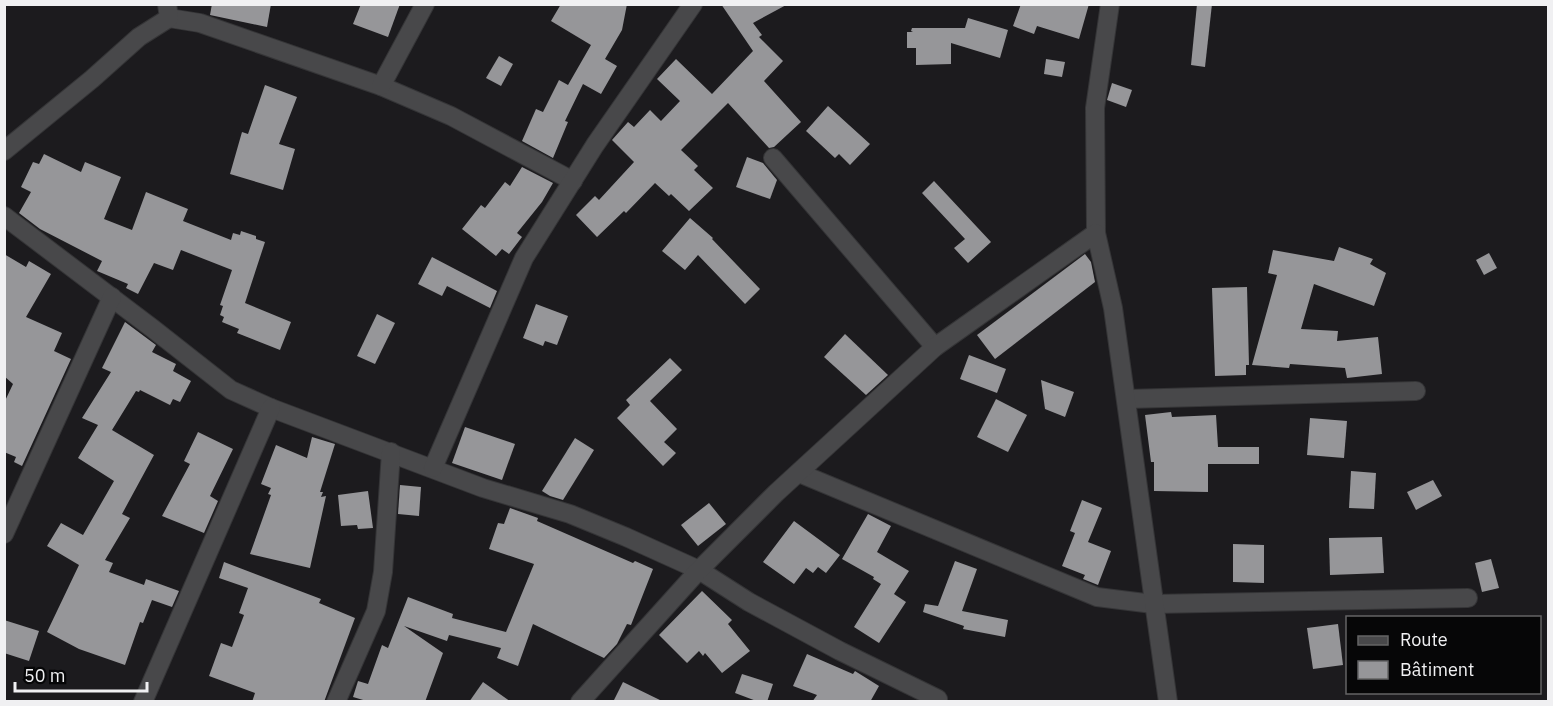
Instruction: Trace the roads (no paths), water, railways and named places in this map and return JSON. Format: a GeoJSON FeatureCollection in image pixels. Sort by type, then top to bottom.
{"type":"FeatureCollection","features":[{"type":"Feature","properties":{"kind":"street"},"geometry":{"type":"LineString","coordinates":[[381,86],[425,4]]}},
{"type":"Feature","properties":{"kind":"street"},"geometry":{"type":"LineString","coordinates":[[433,468],[524,258],[595,145],[693,4]]}},
{"type":"Feature","properties":{"kind":"street"},"geometry":{"type":"LineString","coordinates":[[1110,4],[1095,108],[1096,233],[1113,308],[1127,399],[1168,702]]}},
{"type":"Feature","properties":{"kind":"street"},"geometry":{"type":"LineString","coordinates":[[4,152],[92,79],[168,11],[381,86],[451,117],[573,181]]}},
{"type":"Feature","properties":{"kind":"street"},"geometry":{"type":"LineString","coordinates":[[773,158],[935,347]]}},
{"type":"Feature","properties":{"kind":"street"},"geometry":{"type":"LineString","coordinates":[[4,216],[231,390],[271,408],[483,488],[570,514],[626,537],[699,570],[748,602],[840,651],[938,699]]}},
{"type":"Feature","properties":{"kind":"street"},"geometry":{"type":"LineString","coordinates":[[580,702],[699,570],[798,473],[935,347],[1096,233]]}},
{"type":"Feature","properties":{"kind":"street"},"geometry":{"type":"LineString","coordinates":[[4,534],[112,297]]}},
{"type":"Feature","properties":{"kind":"street"},"geometry":{"type":"LineString","coordinates":[[1127,399],[1416,391]]}},
{"type":"Feature","properties":{"kind":"street"},"geometry":{"type":"LineString","coordinates":[[142,702],[271,408]]}},
{"type":"Feature","properties":{"kind":"street"},"geometry":{"type":"LineString","coordinates":[[336,702],[376,611],[383,572],[391,452]]}},
{"type":"Feature","properties":{"kind":"street"},"geometry":{"type":"LineString","coordinates":[[798,473],[1096,597],[1153,604],[1468,597]]}}]}
